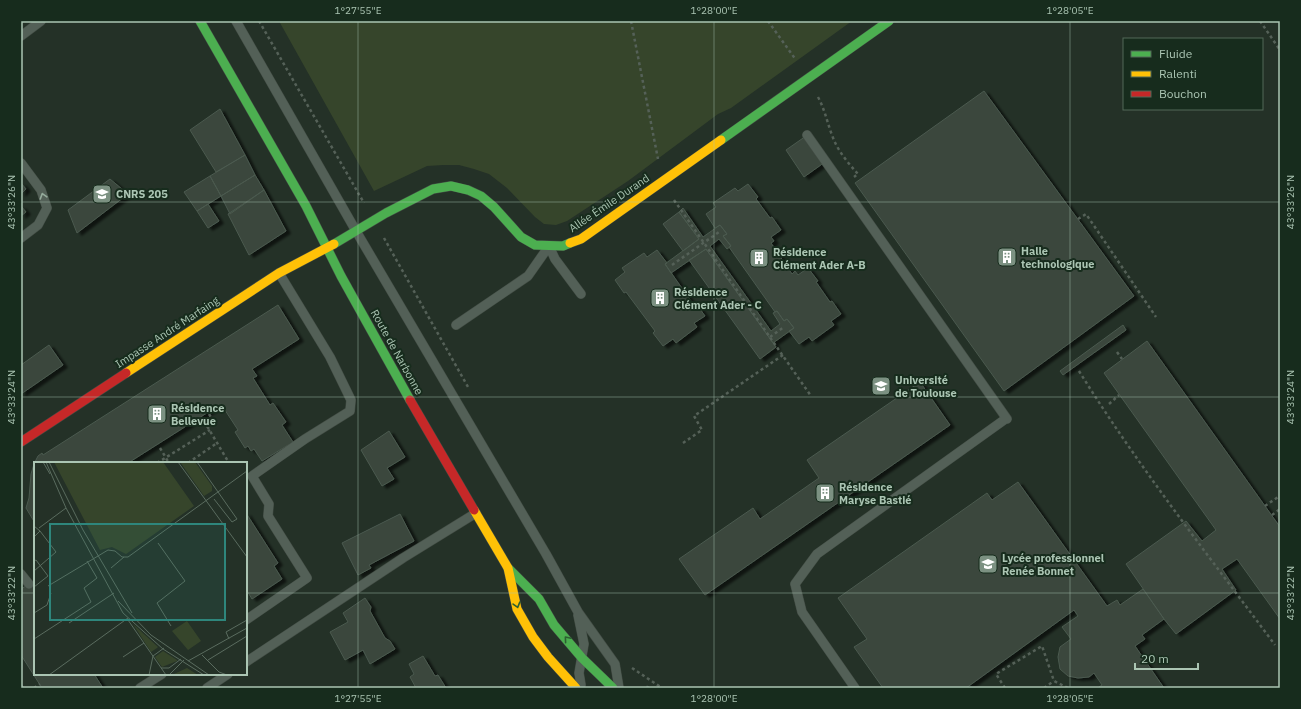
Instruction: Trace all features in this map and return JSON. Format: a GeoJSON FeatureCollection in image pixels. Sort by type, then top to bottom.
{"type":"FeatureCollection","features":[{"type":"Feature","properties":{"kind":"street","name":"Route de Narbonne"},"geometry":{"type":"LineString","coordinates":[[200,21],[306,206],[341,276],[402,387],[508,568],[517,609],[533,637],[548,657],[576,688]]}},
{"type":"Feature","properties":{"kind":"street","name":"Allée Émile Durand"},"geometry":{"type":"LineString","coordinates":[[327,248],[386,213],[433,189],[450,186],[468,190],[481,196],[494,207],[521,237],[535,245],[563,246],[581,239],[889,21]]}},
{"type":"Feature","properties":{"kind":"street","name":"Impasse André Marfaing"},"geometry":{"type":"LineString","coordinates":[[22,443],[279,273],[327,248]]}},
{"type":"Feature","properties":{"kind":"street"},"geometry":{"type":"LineString","coordinates":[[508,568],[539,599],[554,625],[582,658],[613,688]]}},
{"type":"Feature","properties":{"kind":"lane"},"geometry":{"type":"LineString","coordinates":[[21,36],[41,21]]}},
{"type":"Feature","properties":{"kind":"lane"},"geometry":{"type":"LineString","coordinates":[[236,21],[356,231],[542,547],[578,612],[615,664],[619,688]]}},
{"type":"Feature","properties":{"kind":"lane"},"geometry":{"type":"LineString","coordinates":[[807,135],[1006,420],[817,554],[795,584],[802,612],[855,688]]}},
{"type":"Feature","properties":{"kind":"lane"},"geometry":{"type":"LineString","coordinates":[[21,163],[41,190],[47,208],[38,225],[21,238]]}},
{"type":"Feature","properties":{"kind":"lane"},"geometry":{"type":"LineString","coordinates":[[549,246],[555,259],[581,294]]}},
{"type":"Feature","properties":{"kind":"lane"},"geometry":{"type":"LineString","coordinates":[[456,325],[528,276],[549,246]]}},
{"type":"Feature","properties":{"kind":"lane"},"geometry":{"type":"LineString","coordinates":[[247,619],[307,578],[268,516],[269,504],[252,476],[305,439],[350,411],[351,400],[330,357],[279,273]]}},
{"type":"Feature","properties":{"kind":"lane"},"geometry":{"type":"LineString","coordinates":[[247,661],[403,558],[476,513]]}},
{"type":"Feature","properties":{"kind":"lane"},"geometry":{"type":"LineString","coordinates":[[21,574],[28,584]]}},
{"type":"Feature","properties":{"kind":"lane"},"geometry":{"type":"LineString","coordinates":[[578,612],[584,644],[579,673],[581,688]]}},
{"type":"Feature","properties":{"kind":"lane"},"geometry":{"type":"LineString","coordinates":[[140,688],[160,675]]}},
{"type":"Feature","properties":{"kind":"lane"},"geometry":{"type":"LineString","coordinates":[[207,688],[226,675]]}},
{"type":"Feature","properties":{"kind":"path"},"geometry":{"type":"LineString","coordinates":[[259,21],[368,209]]}},
{"type":"Feature","properties":{"kind":"path"},"geometry":{"type":"LineString","coordinates":[[631,21],[658,159],[656,164]]}},
{"type":"Feature","properties":{"kind":"path"},"geometry":{"type":"LineString","coordinates":[[768,21],[798,62]]}},
{"type":"Feature","properties":{"kind":"path"},"geometry":{"type":"LineString","coordinates":[[1260,21],[1280,50]]}},
{"type":"Feature","properties":{"kind":"path"},"geometry":{"type":"LineString","coordinates":[[673,198],[811,396]]}},
{"type":"Feature","properties":{"kind":"path"},"geometry":{"type":"LineString","coordinates":[[1078,219],[1086,214],[1156,317]]}},
{"type":"Feature","properties":{"kind":"path"},"geometry":{"type":"LineString","coordinates":[[672,265],[719,232]]}},
{"type":"Feature","properties":{"kind":"path"},"geometry":{"type":"LineString","coordinates":[[770,337],[784,327]]}},
{"type":"Feature","properties":{"kind":"path"},"geometry":{"type":"LineString","coordinates":[[1117,352],[1122,359]]}},
{"type":"Feature","properties":{"kind":"path"},"geometry":{"type":"LineString","coordinates":[[683,442],[702,430],[694,416],[783,354]]}},
{"type":"Feature","properties":{"kind":"path"},"geometry":{"type":"LineString","coordinates":[[1079,371],[1102,408],[1150,477],[1275,645]]}},
{"type":"Feature","properties":{"kind":"path"},"geometry":{"type":"LineString","coordinates":[[1109,404],[1119,395]]}},
{"type":"Feature","properties":{"kind":"path"},"geometry":{"type":"LineString","coordinates":[[209,414],[214,422],[207,426],[228,462]]}},
{"type":"Feature","properties":{"kind":"path"},"geometry":{"type":"LineString","coordinates":[[158,462],[210,430]]}},
{"type":"Feature","properties":{"kind":"path"},"geometry":{"type":"LineString","coordinates":[[190,462],[218,443]]}},
{"type":"Feature","properties":{"kind":"path"},"geometry":{"type":"LineString","coordinates":[[160,448],[168,462]]}},
{"type":"Feature","properties":{"kind":"path"},"geometry":{"type":"LineString","coordinates":[[1265,506],[1278,497]]}},
{"type":"Feature","properties":{"kind":"path"},"geometry":{"type":"LineString","coordinates":[[1272,515],[1280,509]]}},
{"type":"Feature","properties":{"kind":"path"},"geometry":{"type":"LineString","coordinates":[[1005,688],[996,674],[1042,646],[1054,681],[1068,688]]}},
{"type":"Feature","properties":{"kind":"path"},"geometry":{"type":"LineString","coordinates":[[651,681],[662,688]]}},
{"type":"Feature","properties":{"kind":"path"},"geometry":{"type":"LineString","coordinates":[[1044,688],[1054,681]]}},
{"type":"Feature","properties":{"kind":"path"},"geometry":{"type":"LineString","coordinates":[[34,688],[40,684]]}},
{"type":"Feature","properties":{"kind":"green space"},"geometry":{"type":"Polygon","coordinates":[[[279,21],[852,21],[731,108],[718,114],[628,181],[567,221],[556,225],[544,224],[535,217],[507,188],[489,174],[459,165],[427,166],[374,191],[279,21]]]}},
{"type":"Feature","properties":{"kind":"building","name":"Halle technologique"},"geometry":{"type":"Polygon","coordinates":[[[984,91],[1134,296],[1004,391],[855,183],[984,91]]]}},
{"type":"Feature","properties":{"kind":"building"},"geometry":{"type":"Polygon","coordinates":[[[220,109],[245,155],[216,172],[190,130],[220,109]]]}},
{"type":"Feature","properties":{"kind":"building"},"geometry":{"type":"Polygon","coordinates":[[[806,136],[825,162],[804,177],[786,150],[806,136]]]}},
{"type":"Feature","properties":{"kind":"building"},"geometry":{"type":"Polygon","coordinates":[[[245,155],[255,175],[221,196],[210,176],[245,155]]]}},
{"type":"Feature","properties":{"kind":"building"},"geometry":{"type":"Polygon","coordinates":[[[255,175],[264,190],[230,214],[221,196],[255,175]]]}},
{"type":"Feature","properties":{"kind":"building"},"geometry":{"type":"Polygon","coordinates":[[[210,176],[221,196],[197,211],[184,192],[210,176]]]}},
{"type":"Feature","properties":{"kind":"building"},"geometry":{"type":"Polygon","coordinates":[[[110,179],[128,194],[77,233],[68,210],[110,179]]]}},
{"type":"Feature","properties":{"kind":"building"},"geometry":{"type":"Polygon","coordinates":[[[21,183],[26,189],[21,194],[21,183]]]}},
{"type":"Feature","properties":{"kind":"building","name":"Résidence Clément Ader A-B"},"geometry":{"type":"Polygon","coordinates":[[[748,184],[758,197],[756,199],[781,230],[771,237],[774,241],[771,243],[792,274],[795,271],[798,275],[808,268],[818,281],[816,282],[830,302],[832,301],[841,314],[831,321],[834,325],[812,341],[809,337],[799,344],[789,331],[794,328],[787,319],[784,321],[777,311],[775,312],[729,247],[731,246],[723,236],[727,234],[720,225],[715,228],[706,214],[716,207],[713,203],[735,188],[738,191],[748,184]]]}},
{"type":"Feature","properties":{"kind":"building"},"geometry":{"type":"Polygon","coordinates":[[[264,190],[286,231],[249,255],[228,214],[264,190]]]}},
{"type":"Feature","properties":{"kind":"building"},"geometry":{"type":"Polygon","coordinates":[[[208,204],[219,221],[208,228],[197,211],[208,204]]]}},
{"type":"Feature","properties":{"kind":"building"},"geometry":{"type":"Polygon","coordinates":[[[21,206],[26,212],[21,216],[21,206]]]}},
{"type":"Feature","properties":{"kind":"building"},"geometry":{"type":"Polygon","coordinates":[[[683,208],[703,237],[720,225],[727,234],[723,236],[731,246],[727,249],[719,239],[710,246],[771,331],[780,324],[773,313],[777,311],[784,321],[787,319],[794,328],[773,343],[706,249],[671,273],[665,264],[699,239],[679,212],[683,208]]]}},
{"type":"Feature","properties":{"kind":"building"},"geometry":{"type":"Polygon","coordinates":[[[679,212],[699,239],[683,251],[663,224],[679,212]]]}},
{"type":"Feature","properties":{"kind":"building"},"geometry":{"type":"Polygon","coordinates":[[[706,249],[776,347],[760,359],[689,260],[706,249]]]}},
{"type":"Feature","properties":{"kind":"building","name":"Résidence Clément Ader - C"},"geometry":{"type":"Polygon","coordinates":[[[657,250],[693,304],[695,302],[705,316],[694,323],[697,327],[676,343],[673,339],[663,346],[653,333],[655,331],[626,292],[624,293],[615,280],[625,272],[622,268],[644,253],[647,257],[657,250]]]}},
{"type":"Feature","properties":{"kind":"building","name":"Résidence Bellevue"},"geometry":{"type":"Polygon","coordinates":[[[278,305],[299,339],[252,369],[257,376],[253,378],[270,405],[273,403],[286,422],[282,425],[293,442],[262,461],[254,449],[251,451],[248,446],[245,448],[235,432],[238,430],[221,404],[130,462],[35,462],[38,456],[42,453],[43,455],[278,305]]]}},
{"type":"Feature","properties":{"kind":"building"},"geometry":{"type":"Polygon","coordinates":[[[1123,325],[1126,330],[1063,375],[1060,371],[1123,325]]]}},
{"type":"Feature","properties":{"kind":"building"},"geometry":{"type":"Polygon","coordinates":[[[1147,341],[1280,527],[1280,619],[1237,559],[1222,569],[1236,590],[1176,634],[1126,564],[1186,521],[1202,541],[1216,530],[1104,373],[1147,341]]]}},
{"type":"Feature","properties":{"kind":"building"},"geometry":{"type":"Polygon","coordinates":[[[49,345],[63,365],[21,394],[21,365],[49,345]]]}},
{"type":"Feature","properties":{"kind":"building","name":"Résidence Maryse Bastié"},"geometry":{"type":"Polygon","coordinates":[[[920,382],[950,425],[705,595],[679,559],[753,508],[760,519],[819,478],[807,460],[920,382]]]}},
{"type":"Feature","properties":{"kind":"building"},"geometry":{"type":"Polygon","coordinates":[[[389,431],[405,457],[387,468],[394,479],[382,486],[361,450],[389,431]]]}},
{"type":"Feature","properties":{"kind":"building","name":"Résidence Bellevue"},"geometry":{"type":"Polygon","coordinates":[[[34,464],[34,521],[26,508],[29,498],[31,474],[34,464]]]}},
{"type":"Feature","properties":{"kind":"building"},"geometry":{"type":"Polygon","coordinates":[[[1018,482],[1107,606],[1117,600],[1120,605],[1143,589],[1164,619],[1142,635],[1145,639],[1135,646],[1164,688],[1100,688],[1099,687],[1102,685],[1094,673],[1089,677],[1078,678],[1068,676],[1060,669],[1058,657],[1060,647],[1071,639],[1062,627],[1078,616],[1074,610],[966,688],[883,688],[854,647],[867,639],[838,598],[987,493],[992,500],[1018,482]]]}},
{"type":"Feature","properties":{"kind":"building"},"geometry":{"type":"Polygon","coordinates":[[[400,514],[414,541],[369,565],[371,568],[358,575],[342,543],[400,514]]]}},
{"type":"Feature","properties":{"kind":"building"},"geometry":{"type":"Polygon","coordinates":[[[247,515],[278,563],[274,566],[282,579],[252,599],[247,591],[247,515]]]}},
{"type":"Feature","properties":{"kind":"building"},"geometry":{"type":"Polygon","coordinates":[[[34,581],[34,675],[95,675],[103,688],[42,688],[21,655],[21,589],[34,581]]]}},
{"type":"Feature","properties":{"kind":"building"},"geometry":{"type":"Polygon","coordinates":[[[365,598],[371,607],[370,611],[385,638],[390,641],[395,649],[370,664],[363,650],[345,660],[330,632],[348,622],[343,613],[365,598]]]}},
{"type":"Feature","properties":{"kind":"building"},"geometry":{"type":"Polygon","coordinates":[[[423,656],[435,676],[438,675],[446,688],[416,688],[410,677],[414,674],[409,664],[423,656]]]}},
{"type":"Feature","properties":{"kind":"traffic: fast"},"geometry":{"type":"LineString","coordinates":[[200,21],[306,206],[341,276],[410,400]]}},
{"type":"Feature","properties":{"kind":"traffic: fast"},"geometry":{"type":"LineString","coordinates":[[721,140],[889,21]]}},
{"type":"Feature","properties":{"kind":"traffic: fast"},"geometry":{"type":"LineString","coordinates":[[334,244],[386,213],[433,189],[451,186],[468,190],[481,196],[494,207],[521,237],[535,245],[563,246],[570,243]]}},
{"type":"Feature","properties":{"kind":"traffic: fast"},"geometry":{"type":"LineString","coordinates":[[508,568],[539,599],[554,625],[582,658],[613,688]]}},
{"type":"Feature","properties":{"kind":"traffic: slow"},"geometry":{"type":"LineString","coordinates":[[570,243],[581,239],[721,140]]}},
{"type":"Feature","properties":{"kind":"traffic: slow"},"geometry":{"type":"LineString","coordinates":[[126,373],[279,273],[334,244]]}},
{"type":"Feature","properties":{"kind":"traffic: slow"},"geometry":{"type":"LineString","coordinates":[[474,510],[508,568],[517,609],[533,637],[548,657],[576,688]]}},
{"type":"Feature","properties":{"kind":"traffic: jam"},"geometry":{"type":"LineString","coordinates":[[21,442],[126,373]]}},
{"type":"Feature","properties":{"kind":"traffic: jam"},"geometry":{"type":"LineString","coordinates":[[410,400],[474,510]]}},
{"type":"Feature","properties":{"kind":"place","name":"CNRS 205"},"geometry":{"type":"Point","coordinates":[102,194]}},
{"type":"Feature","properties":{"kind":"place","name":"Halle technologique"},"geometry":{"type":"Point","coordinates":[1007,257]}},
{"type":"Feature","properties":{"kind":"place","name":"Résidence Clément Ader A-B"},"geometry":{"type":"Point","coordinates":[759,258]}},
{"type":"Feature","properties":{"kind":"place","name":"Résidence Clément Ader - C"},"geometry":{"type":"Point","coordinates":[660,298]}},
{"type":"Feature","properties":{"kind":"place","name":"Université de Toulouse"},"geometry":{"type":"Point","coordinates":[881,386]}},
{"type":"Feature","properties":{"kind":"place","name":"Résidence Bellevue"},"geometry":{"type":"Point","coordinates":[157,414]}},
{"type":"Feature","properties":{"kind":"place","name":"Résidence Maryse Bastié"},"geometry":{"type":"Point","coordinates":[825,493]}},
{"type":"Feature","properties":{"kind":"place","name":"Lycée professionnel Renée Bonnet"},"geometry":{"type":"Point","coordinates":[988,564]}}]}
